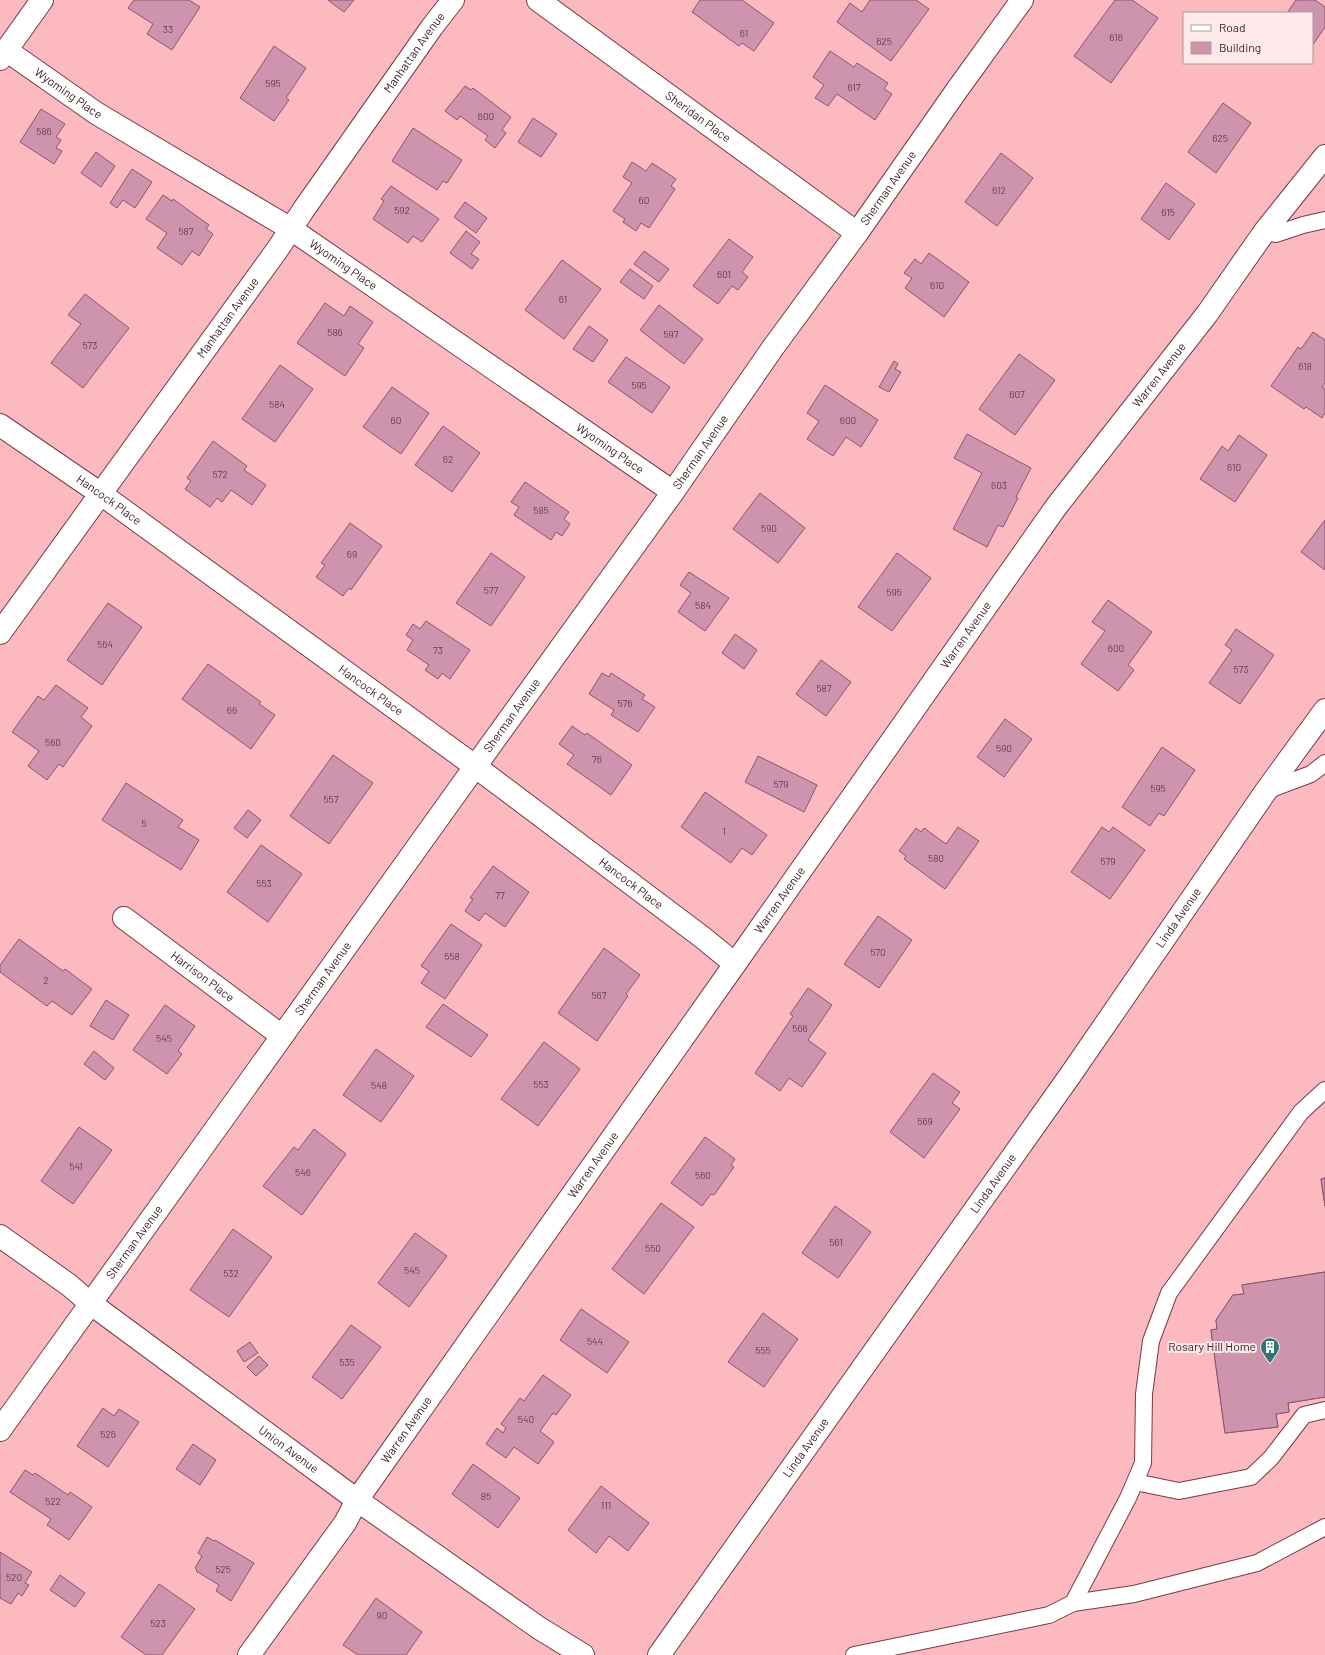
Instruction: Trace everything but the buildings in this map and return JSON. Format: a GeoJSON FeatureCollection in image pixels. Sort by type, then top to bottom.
{"type":"FeatureCollection","features":[{"type":"Feature","properties":{"kind":"street"},"geometry":{"type":"LineString","coordinates":[[3,54],[42,0]]}},
{"type":"Feature","properties":{"kind":"street","name":"Manhattan Avenue"},"geometry":{"type":"LineString","coordinates":[[0,633],[291,229],[432,27],[453,0]]}},
{"type":"Feature","properties":{"kind":"street","name":"Sheridan Place"},"geometry":{"type":"LineString","coordinates":[[538,0],[857,233]]}},
{"type":"Feature","properties":{"kind":"street","name":"Sherman Avenue"},"geometry":{"type":"LineString","coordinates":[[0,1430],[673,492],[772,349],[857,233],[1022,0]]}},
{"type":"Feature","properties":{"kind":"street","name":"Wyoming Place"},"geometry":{"type":"LineString","coordinates":[[3,54],[96,113],[291,229],[673,492]]}},
{"type":"Feature","properties":{"kind":"street","name":"Warren Avenue"},"geometry":{"type":"LineString","coordinates":[[249,1655],[345,1523],[357,1500],[736,964],[1056,507],[1207,314],[1265,231],[1325,156]]}},
{"type":"Feature","properties":{"kind":"street","name":"Hancock Place"},"geometry":{"type":"LineString","coordinates":[[0,425],[101,494],[476,767],[736,964]]}},
{"type":"Feature","properties":{"kind":"street","name":"Linda Avenue"},"geometry":{"type":"LineString","coordinates":[[659,1655],[1069,1077],[1266,791],[1325,710]]}},
{"type":"Feature","properties":{"kind":"street","name":"Harrison Place"},"geometry":{"type":"LineString","coordinates":[[124,918],[282,1036]]}},
{"type":"Feature","properties":{"kind":"street","name":"Union Avenue"},"geometry":{"type":"LineString","coordinates":[[0,1236],[69,1285],[90,1303],[357,1500],[539,1628],[583,1655]]}},
{"type":"Feature","properties":{"kind":"lane"},"geometry":{"type":"LineString","coordinates":[[1265,231],[1276,234],[1303,225],[1325,220]]}},
{"type":"Feature","properties":{"kind":"lane"},"geometry":{"type":"LineString","coordinates":[[1266,791],[1311,774],[1325,763]]}},
{"type":"Feature","properties":{"kind":"lane"},"geometry":{"type":"LineString","coordinates":[[1073,1603],[1128,1498],[1143,1462],[1144,1394],[1151,1341],[1169,1293],[1301,1112],[1325,1090]]}},
{"type":"Feature","properties":{"kind":"lane"},"geometry":{"type":"LineString","coordinates":[[1135,1482],[1179,1491],[1251,1477],[1271,1458],[1304,1415],[1325,1410]]}},
{"type":"Feature","properties":{"kind":"lane"},"geometry":{"type":"LineString","coordinates":[[854,1655],[1049,1615],[1073,1603],[1134,1594],[1256,1563],[1325,1527]]}},
{"type":"Feature","properties":{"kind":"place","name":"Rosary Hill Home"},"geometry":{"type":"Point","coordinates":[1270,1364]}}]}
